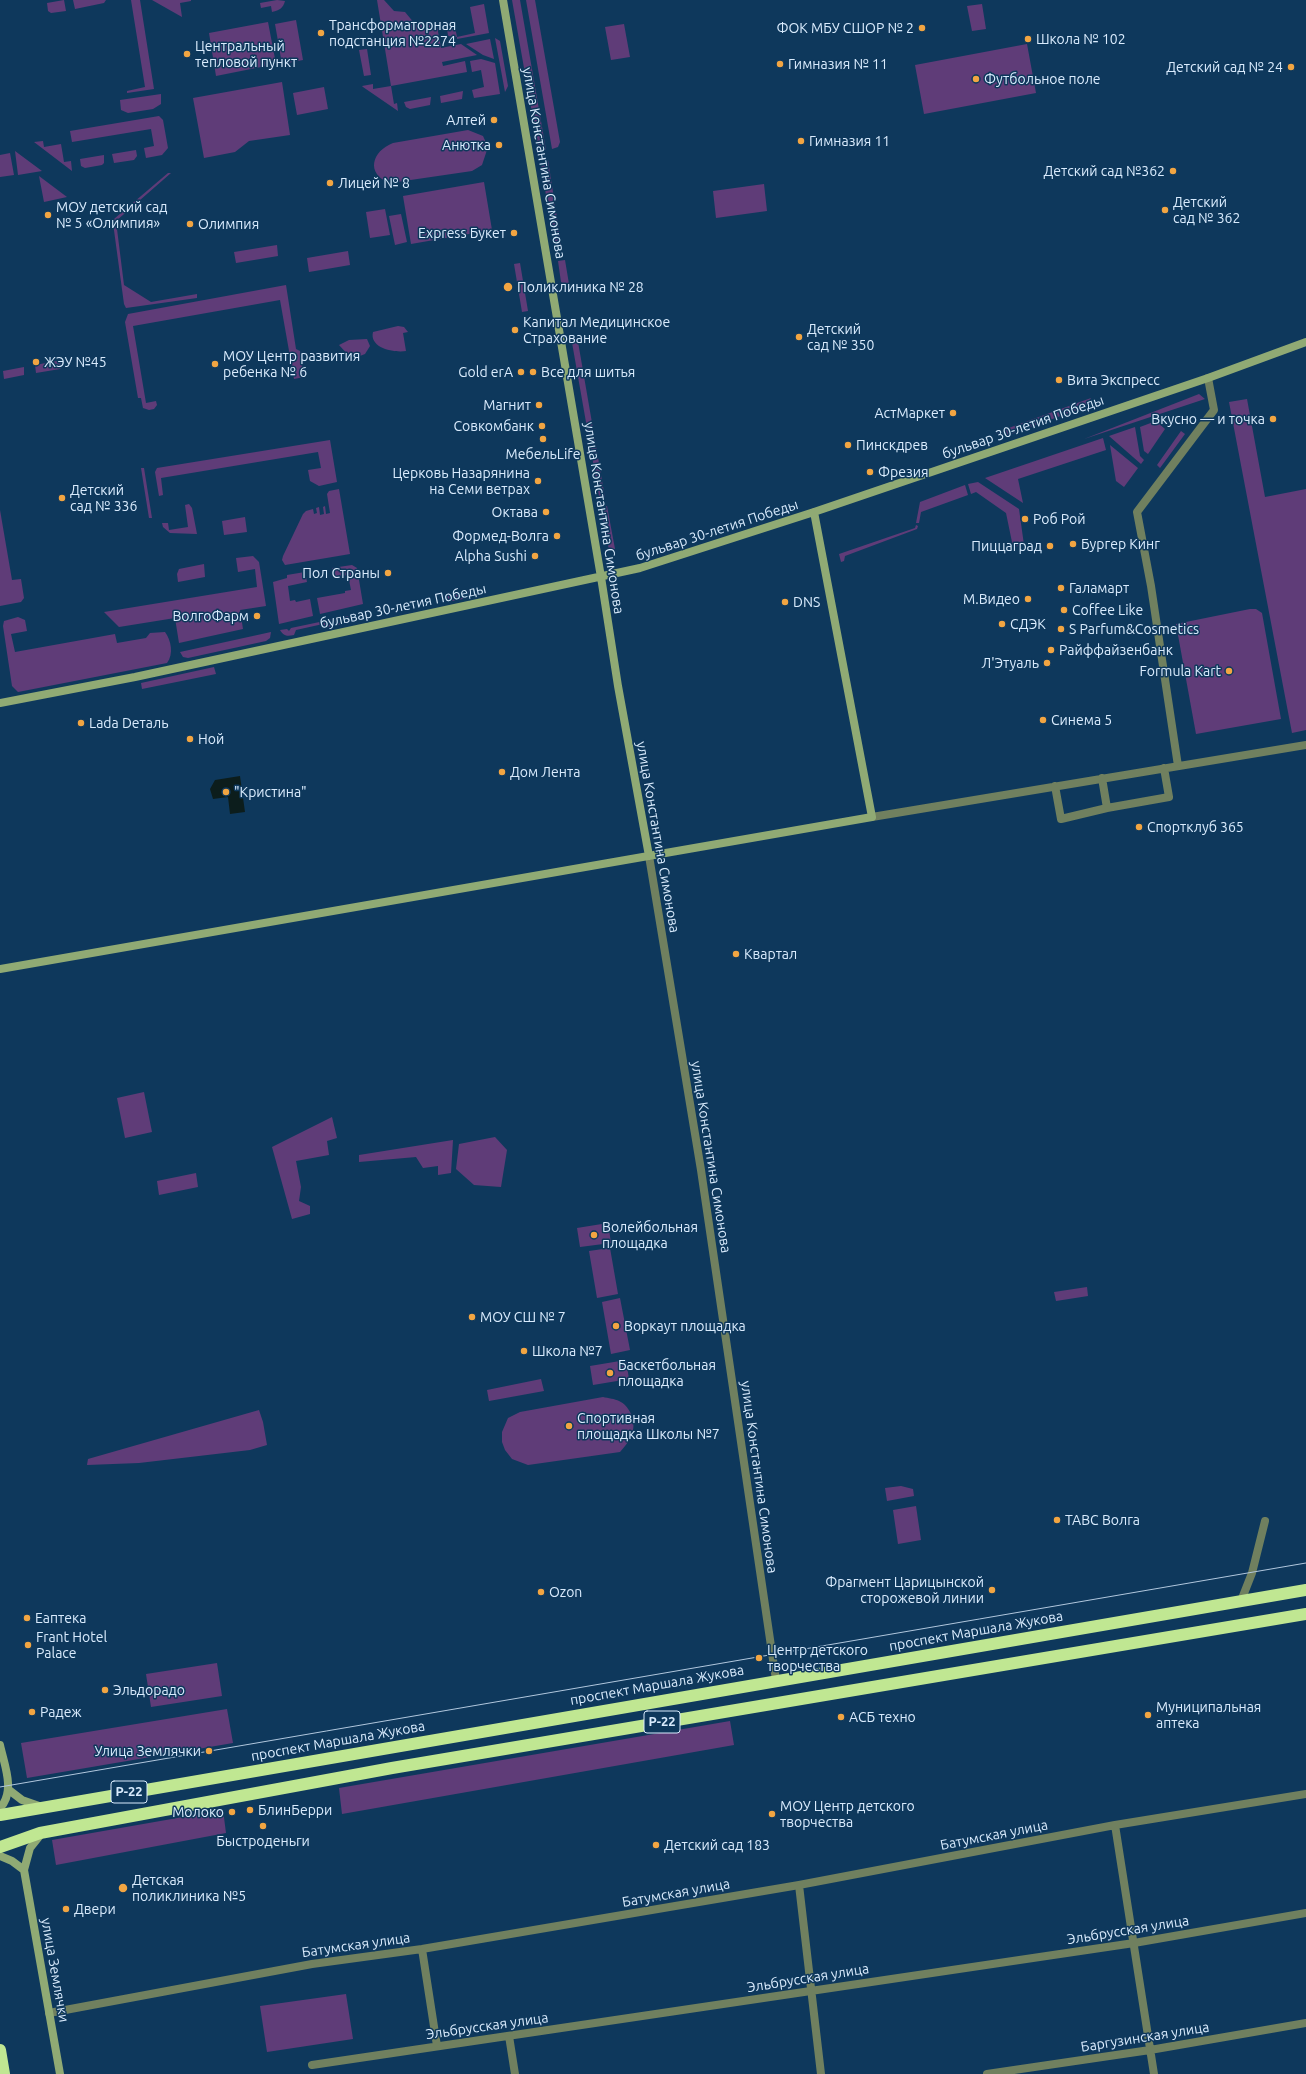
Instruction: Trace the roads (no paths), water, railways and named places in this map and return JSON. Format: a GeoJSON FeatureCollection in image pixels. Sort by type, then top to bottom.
{"type":"FeatureCollection","features":[{"type":"Feature","properties":{"kind":"highway","name":"проспект Маршала Жукова"},"geometry":{"type":"LineString","coordinates":[[0,1815],[776,1680],[1306,1590]]}},
{"type":"Feature","properties":{"kind":"highway","name":"Р-22"},"geometry":{"type":"LineString","coordinates":[[0,1847],[43,1832],[392,1768],[1306,1614]]}},
{"type":"Feature","properties":{"kind":"highway"},"geometry":{"type":"LineString","coordinates":[[0,2050],[4,2074]]}},
{"type":"Feature","properties":{"kind":"main road","name":"улица Константина Симонова"},"geometry":{"type":"LineString","coordinates":[[503,0],[601,577],[618,686],[649,856]]}},
{"type":"Feature","properties":{"kind":"main road","name":"бульвар 30-летия Победы"},"geometry":{"type":"LineString","coordinates":[[0,703],[135,678],[640,568],[814,512],[1208,378],[1306,342]]}},
{"type":"Feature","properties":{"kind":"main road"},"geometry":{"type":"LineString","coordinates":[[0,968],[872,817],[814,512]]}},
{"type":"Feature","properties":{"kind":"main road"},"geometry":{"type":"LineString","coordinates":[[0,1745],[9,1790],[6,1800],[0,1808]]}},
{"type":"Feature","properties":{"kind":"main road"},"geometry":{"type":"LineString","coordinates":[[9,1790],[22,1800],[43,1807]]}},
{"type":"Feature","properties":{"kind":"main road"},"geometry":{"type":"LineString","coordinates":[[0,1856],[12,1861],[24,1870],[30,1848],[43,1832]]}},
{"type":"Feature","properties":{"kind":"main road","name":"улица Землячки"},"geometry":{"type":"LineString","coordinates":[[24,1870],[60,2074]]}},
{"type":"Feature","properties":{"kind":"street"},"geometry":{"type":"LineString","coordinates":[[1178,766],[1151,586],[1137,512],[1214,410],[1208,378]]}},
{"type":"Feature","properties":{"kind":"street"},"geometry":{"type":"LineString","coordinates":[[872,817],[1306,745]]}},
{"type":"Feature","properties":{"kind":"street"},"geometry":{"type":"LineString","coordinates":[[1055,786],[1061,819],[1107,808],[1169,797],[1164,768]]}},
{"type":"Feature","properties":{"kind":"street"},"geometry":{"type":"LineString","coordinates":[[1102,778],[1107,808]]}},
{"type":"Feature","properties":{"kind":"street","name":"улица Константина Симонова"},"geometry":{"type":"LineString","coordinates":[[649,856],[701,1170],[776,1680]]}},
{"type":"Feature","properties":{"kind":"street"},"geometry":{"type":"LineString","coordinates":[[1241,1601],[1252,1572],[1265,1521]]}},
{"type":"Feature","properties":{"kind":"street","name":"Батумская улица"},"geometry":{"type":"LineString","coordinates":[[49,2013],[312,1964],[422,1949],[799,1885],[1115,1825],[1306,1794]]}},
{"type":"Feature","properties":{"kind":"street"},"geometry":{"type":"LineString","coordinates":[[1115,1825],[1154,2074]]}},
{"type":"Feature","properties":{"kind":"street"},"geometry":{"type":"LineString","coordinates":[[799,1885],[821,2074]]}},
{"type":"Feature","properties":{"kind":"street","name":"Эльбрусская улица"},"geometry":{"type":"LineString","coordinates":[[312,2065],[1134,1943],[1306,1913]]}},
{"type":"Feature","properties":{"kind":"street"},"geometry":{"type":"LineString","coordinates":[[422,1949],[437,2046]]}},
{"type":"Feature","properties":{"kind":"street","name":"Баргузинская улица"},"geometry":{"type":"LineString","coordinates":[[987,2074],[1150,2050],[1306,2023]]}},
{"type":"Feature","properties":{"kind":"street"},"geometry":{"type":"LineString","coordinates":[[509,2036],[515,2074]]}},
{"type":"Feature","properties":{"kind":"tram line"},"geometry":{"type":"LineString","coordinates":[[0,1787],[1306,1563]]}},
{"type":"Feature","properties":{"kind":"place","name":"ФОК МБУ СШОР № 2"},"geometry":{"type":"Point","coordinates":[922,28]}},
{"type":"Feature","properties":{"kind":"place","name":"Трансформаторная подстанция №2274"},"geometry":{"type":"Point","coordinates":[321,33]}},
{"type":"Feature","properties":{"kind":"place","name":"Школа № 102"},"geometry":{"type":"Point","coordinates":[1028,39]}},
{"type":"Feature","properties":{"kind":"place","name":"Центральный тепловой пункт"},"geometry":{"type":"Point","coordinates":[187,54]}},
{"type":"Feature","properties":{"kind":"place","name":"Гимназия № 11"},"geometry":{"type":"Point","coordinates":[780,64]}},
{"type":"Feature","properties":{"kind":"place","name":"Детский сад № 24"},"geometry":{"type":"Point","coordinates":[1291,67]}},
{"type":"Feature","properties":{"kind":"place","name":"Футбольное поле"},"geometry":{"type":"Point","coordinates":[976,79]}},
{"type":"Feature","properties":{"kind":"place","name":"Алтей"},"geometry":{"type":"Point","coordinates":[494,120]}},
{"type":"Feature","properties":{"kind":"place","name":"Гимназия 11"},"geometry":{"type":"Point","coordinates":[801,141]}},
{"type":"Feature","properties":{"kind":"place","name":"Анютка"},"geometry":{"type":"Point","coordinates":[499,145]}},
{"type":"Feature","properties":{"kind":"place","name":"Детский сад №362"},"geometry":{"type":"Point","coordinates":[1173,171]}},
{"type":"Feature","properties":{"kind":"place","name":"Лицей № 8"},"geometry":{"type":"Point","coordinates":[330,183]}},
{"type":"Feature","properties":{"kind":"place","name":"Детский сад № 362"},"geometry":{"type":"Point","coordinates":[1165,210]}},
{"type":"Feature","properties":{"kind":"place","name":"МОУ детский сад № 5 «Олимпия»"},"geometry":{"type":"Point","coordinates":[48,215]}},
{"type":"Feature","properties":{"kind":"place","name":"Олимпия"},"geometry":{"type":"Point","coordinates":[190,224]}},
{"type":"Feature","properties":{"kind":"place","name":"Express Букет"},"geometry":{"type":"Point","coordinates":[514,233]}},
{"type":"Feature","properties":{"kind":"place","name":"Поликлиника № 28"},"geometry":{"type":"Point","coordinates":[508,287]}},
{"type":"Feature","properties":{"kind":"place","name":"Капитал Медицинское Страхование"},"geometry":{"type":"Point","coordinates":[515,330]}},
{"type":"Feature","properties":{"kind":"place","name":"Детский сад № 350"},"geometry":{"type":"Point","coordinates":[799,337]}},
{"type":"Feature","properties":{"kind":"place","name":"ЖЭУ №45"},"geometry":{"type":"Point","coordinates":[36,362]}},
{"type":"Feature","properties":{"kind":"place","name":"МОУ Центр развития ребенка № 6"},"geometry":{"type":"Point","coordinates":[215,364]}},
{"type":"Feature","properties":{"kind":"place","name":"Gold erA"},"geometry":{"type":"Point","coordinates":[521,372]}},
{"type":"Feature","properties":{"kind":"place","name":"Все для шитья"},"geometry":{"type":"Point","coordinates":[533,372]}},
{"type":"Feature","properties":{"kind":"place","name":"Вита Экспресс"},"geometry":{"type":"Point","coordinates":[1059,380]}},
{"type":"Feature","properties":{"kind":"place","name":"Магнит"},"geometry":{"type":"Point","coordinates":[539,405]}},
{"type":"Feature","properties":{"kind":"place","name":"АстМаркет"},"geometry":{"type":"Point","coordinates":[953,413]}},
{"type":"Feature","properties":{"kind":"place","name":"Вкусно — и точка"},"geometry":{"type":"Point","coordinates":[1273,419]}},
{"type":"Feature","properties":{"kind":"place","name":"Совкомбанк"},"geometry":{"type":"Point","coordinates":[542,426]}},
{"type":"Feature","properties":{"kind":"place","name":"МебельLife"},"geometry":{"type":"Point","coordinates":[543,439]}},
{"type":"Feature","properties":{"kind":"place","name":"Пинскдрев"},"geometry":{"type":"Point","coordinates":[848,445]}},
{"type":"Feature","properties":{"kind":"place","name":"Фрезия"},"geometry":{"type":"Point","coordinates":[870,472]}},
{"type":"Feature","properties":{"kind":"place","name":"Церковь Назарянина на Семи ветрах"},"geometry":{"type":"Point","coordinates":[538,481]}},
{"type":"Feature","properties":{"kind":"place","name":"Детский сад № 336"},"geometry":{"type":"Point","coordinates":[62,498]}},
{"type":"Feature","properties":{"kind":"place","name":"Октава"},"geometry":{"type":"Point","coordinates":[546,512]}},
{"type":"Feature","properties":{"kind":"place","name":"Роб Рой"},"geometry":{"type":"Point","coordinates":[1025,519]}},
{"type":"Feature","properties":{"kind":"place","name":"Формед-Волга"},"geometry":{"type":"Point","coordinates":[557,536]}},
{"type":"Feature","properties":{"kind":"place","name":"Бургер Кинг"},"geometry":{"type":"Point","coordinates":[1073,544]}},
{"type":"Feature","properties":{"kind":"place","name":"Пиццаград"},"geometry":{"type":"Point","coordinates":[1050,546]}},
{"type":"Feature","properties":{"kind":"place","name":"Alpha Sushi"},"geometry":{"type":"Point","coordinates":[535,556]}},
{"type":"Feature","properties":{"kind":"place","name":"Пол Страны"},"geometry":{"type":"Point","coordinates":[388,573]}},
{"type":"Feature","properties":{"kind":"place","name":"Галамарт"},"geometry":{"type":"Point","coordinates":[1061,588]}},
{"type":"Feature","properties":{"kind":"place","name":"М.Видео"},"geometry":{"type":"Point","coordinates":[1028,599]}},
{"type":"Feature","properties":{"kind":"place","name":"DNS"},"geometry":{"type":"Point","coordinates":[785,602]}},
{"type":"Feature","properties":{"kind":"place","name":"Coffee Like"},"geometry":{"type":"Point","coordinates":[1064,610]}},
{"type":"Feature","properties":{"kind":"place","name":"ВолгоФарм"},"geometry":{"type":"Point","coordinates":[257,616]}},
{"type":"Feature","properties":{"kind":"place","name":"СДЭК"},"geometry":{"type":"Point","coordinates":[1002,624]}},
{"type":"Feature","properties":{"kind":"place","name":"S Parfum&Cosmetics"},"geometry":{"type":"Point","coordinates":[1061,629]}},
{"type":"Feature","properties":{"kind":"place","name":"Райффайзенбанк"},"geometry":{"type":"Point","coordinates":[1051,650]}},
{"type":"Feature","properties":{"kind":"place","name":"Л'Этуаль"},"geometry":{"type":"Point","coordinates":[1047,663]}},
{"type":"Feature","properties":{"kind":"place","name":"Formula Kart"},"geometry":{"type":"Point","coordinates":[1229,671]}},
{"type":"Feature","properties":{"kind":"place","name":"Синема 5"},"geometry":{"type":"Point","coordinates":[1043,720]}},
{"type":"Feature","properties":{"kind":"place","name":"Lada Dеталь"},"geometry":{"type":"Point","coordinates":[81,723]}},
{"type":"Feature","properties":{"kind":"place","name":"Ной"},"geometry":{"type":"Point","coordinates":[190,739]}},
{"type":"Feature","properties":{"kind":"place","name":"Дом Лента"},"geometry":{"type":"Point","coordinates":[502,772]}},
{"type":"Feature","properties":{"kind":"place","name":"\"Кристина\""},"geometry":{"type":"Point","coordinates":[226,792]}},
{"type":"Feature","properties":{"kind":"place","name":"Спортклуб 365"},"geometry":{"type":"Point","coordinates":[1139,827]}},
{"type":"Feature","properties":{"kind":"place","name":"Квартал"},"geometry":{"type":"Point","coordinates":[736,954]}},
{"type":"Feature","properties":{"kind":"place","name":"Волейбольная площадка"},"geometry":{"type":"Point","coordinates":[594,1235]}},
{"type":"Feature","properties":{"kind":"place","name":"МОУ СШ № 7"},"geometry":{"type":"Point","coordinates":[472,1317]}},
{"type":"Feature","properties":{"kind":"place","name":"Воркаут площадка"},"geometry":{"type":"Point","coordinates":[616,1326]}},
{"type":"Feature","properties":{"kind":"place","name":"Школа №7"},"geometry":{"type":"Point","coordinates":[524,1351]}},
{"type":"Feature","properties":{"kind":"place","name":"Баскетбольная площадка"},"geometry":{"type":"Point","coordinates":[610,1373]}},
{"type":"Feature","properties":{"kind":"place","name":"Спортивная площадка Школы №7"},"geometry":{"type":"Point","coordinates":[569,1426]}},
{"type":"Feature","properties":{"kind":"place","name":"ТАВС Волга"},"geometry":{"type":"Point","coordinates":[1057,1520]}},
{"type":"Feature","properties":{"kind":"place","name":"Фрагмент Царицынской сторожевой линии"},"geometry":{"type":"Point","coordinates":[992,1590]}},
{"type":"Feature","properties":{"kind":"place","name":"Ozon"},"geometry":{"type":"Point","coordinates":[541,1592]}},
{"type":"Feature","properties":{"kind":"place","name":"Еаптека"},"geometry":{"type":"Point","coordinates":[27,1618]}},
{"type":"Feature","properties":{"kind":"place","name":"Frant Hotel Palace"},"geometry":{"type":"Point","coordinates":[28,1645]}},
{"type":"Feature","properties":{"kind":"place","name":"Центр детского творчества"},"geometry":{"type":"Point","coordinates":[759,1658]}},
{"type":"Feature","properties":{"kind":"place","name":"Эльдорадо"},"geometry":{"type":"Point","coordinates":[105,1690]}},
{"type":"Feature","properties":{"kind":"place","name":"Радеж"},"geometry":{"type":"Point","coordinates":[32,1712]}},
{"type":"Feature","properties":{"kind":"place","name":"Муниципальная аптека"},"geometry":{"type":"Point","coordinates":[1148,1715]}},
{"type":"Feature","properties":{"kind":"place","name":"АСБ техно"},"geometry":{"type":"Point","coordinates":[841,1717]}},
{"type":"Feature","properties":{"kind":"place","name":"Улица Землячки"},"geometry":{"type":"Point","coordinates":[209,1751]}},
{"type":"Feature","properties":{"kind":"place","name":"БлинБерри"},"geometry":{"type":"Point","coordinates":[250,1810]}},
{"type":"Feature","properties":{"kind":"place","name":"Молоко"},"geometry":{"type":"Point","coordinates":[232,1812]}},
{"type":"Feature","properties":{"kind":"place","name":"МОУ Центр детского творчества"},"geometry":{"type":"Point","coordinates":[772,1814]}},
{"type":"Feature","properties":{"kind":"place","name":"Быстроденьги"},"geometry":{"type":"Point","coordinates":[263,1826]}},
{"type":"Feature","properties":{"kind":"place","name":"Детский сад 183"},"geometry":{"type":"Point","coordinates":[656,1845]}},
{"type":"Feature","properties":{"kind":"place","name":"Детская поликлиника №5"},"geometry":{"type":"Point","coordinates":[123,1888]}},
{"type":"Feature","properties":{"kind":"place","name":"Двери"},"geometry":{"type":"Point","coordinates":[66,1909]}}]}
